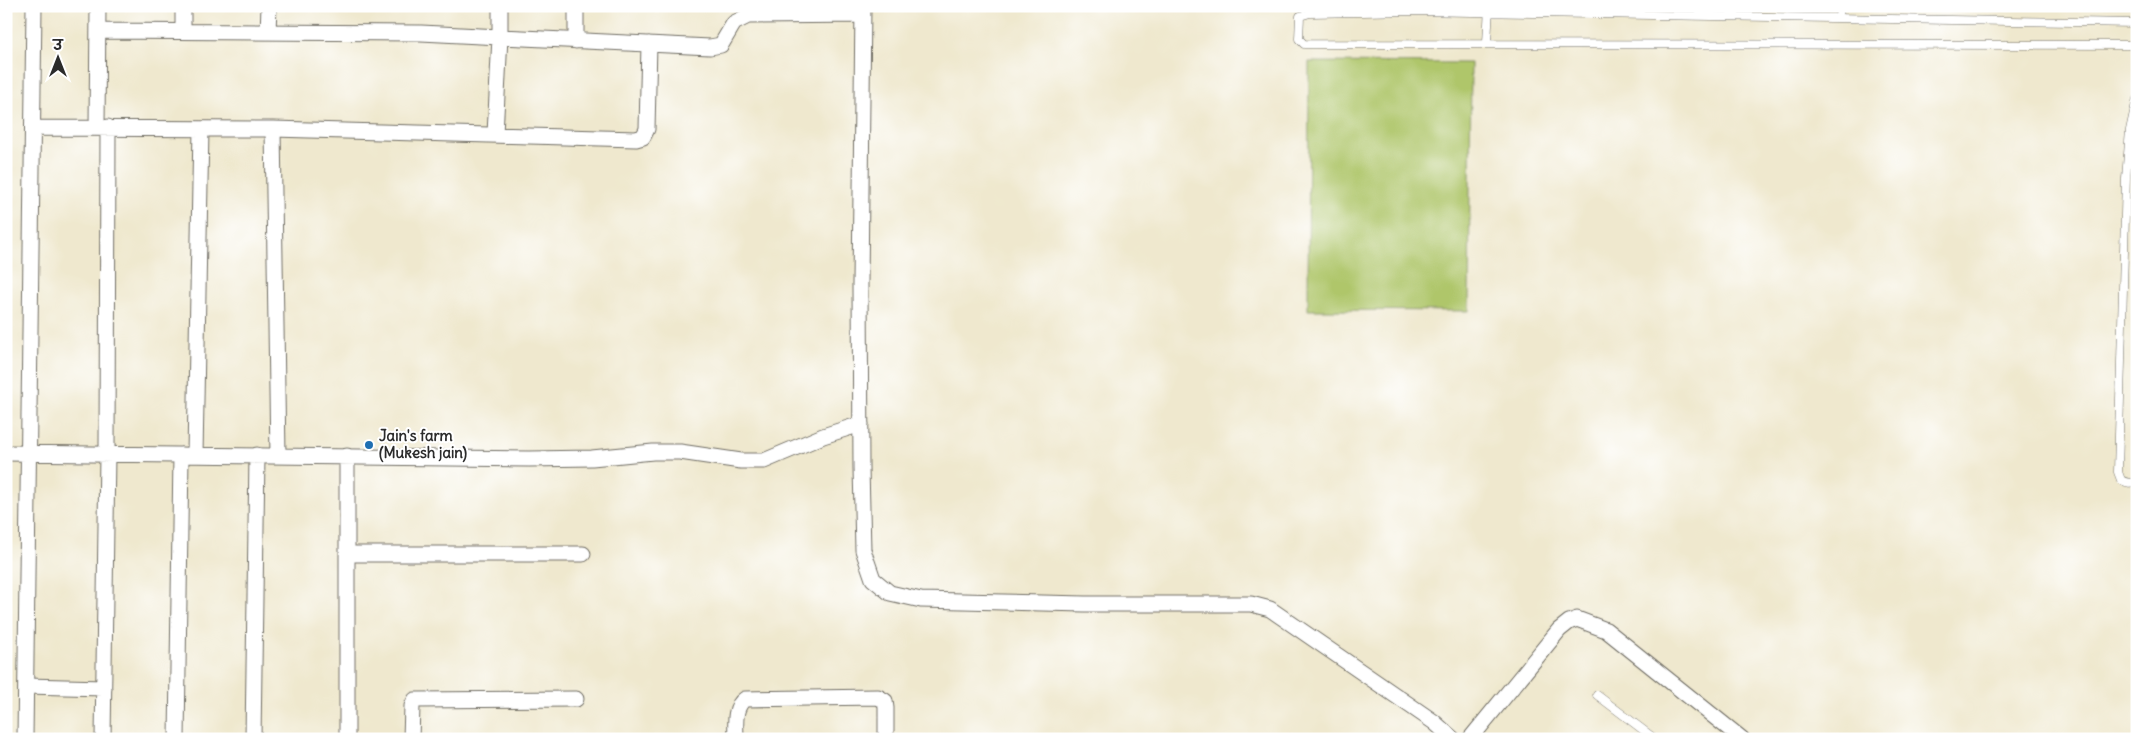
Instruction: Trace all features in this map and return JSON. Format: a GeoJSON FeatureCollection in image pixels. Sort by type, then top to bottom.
{"type":"FeatureCollection","features":[{"type":"Feature","properties":{"kind":"street"},"geometry":{"type":"LineString","coordinates":[[25,739],[34,6]]}},
{"type":"Feature","properties":{"kind":"street"},"geometry":{"type":"LineString","coordinates":[[98,6],[102,127],[107,454],[103,739]]}},
{"type":"Feature","properties":{"kind":"street"},"geometry":{"type":"LineString","coordinates":[[183,6],[183,31]]}},
{"type":"Feature","properties":{"kind":"street"},"geometry":{"type":"LineString","coordinates":[[268,32],[269,6]]}},
{"type":"Feature","properties":{"kind":"street"},"geometry":{"type":"LineString","coordinates":[[495,134],[500,6]]}},
{"type":"Feature","properties":{"kind":"street"},"geometry":{"type":"LineString","coordinates":[[576,6],[576,41]]}},
{"type":"Feature","properties":{"kind":"street"},"geometry":{"type":"LineString","coordinates":[[98,30],[421,33],[649,44],[721,45],[734,22],[748,16],[863,10],[860,285],[863,550],[873,579],[890,593],[921,600],[1251,604],[1270,609],[1434,722],[1453,739]]}},
{"type":"Feature","properties":{"kind":"street"},"geometry":{"type":"LineString","coordinates":[[32,128],[273,128],[636,139],[643,137],[647,128],[649,44]]}},
{"type":"Feature","properties":{"kind":"street"},"geometry":{"type":"LineString","coordinates":[[177,739],[201,128]]}},
{"type":"Feature","properties":{"kind":"street"},"geometry":{"type":"LineString","coordinates":[[273,128],[278,456]]}},
{"type":"Feature","properties":{"kind":"street"},"geometry":{"type":"LineString","coordinates":[[6,453],[529,459],[592,458],[662,452],[764,461],[822,436],[861,424]]}},
{"type":"Feature","properties":{"kind":"street"},"geometry":{"type":"LineString","coordinates":[[253,739],[257,455]]}},
{"type":"Feature","properties":{"kind":"street"},"geometry":{"type":"LineString","coordinates":[[347,739],[348,456]]}},
{"type":"Feature","properties":{"kind":"street"},"geometry":{"type":"LineString","coordinates":[[348,554],[582,554]]}},
{"type":"Feature","properties":{"kind":"street"},"geometry":{"type":"LineString","coordinates":[[1470,739],[1558,630],[1569,622],[1578,619],[1606,630],[1742,739]]}},
{"type":"Feature","properties":{"kind":"street"},"geometry":{"type":"LineString","coordinates":[[26,686],[104,688]]}},
{"type":"Feature","properties":{"kind":"street"},"geometry":{"type":"LineString","coordinates":[[736,739],[737,710],[740,702],[745,699],[878,697],[885,702],[886,739]]}},
{"type":"Feature","properties":{"kind":"street"},"geometry":{"type":"LineString","coordinates":[[411,739],[412,706],[416,700],[576,700]]}},
{"type":"Feature","properties":{"kind":"lane"},"geometry":{"type":"LineString","coordinates":[[1839,18],[1840,6]]}},
{"type":"Feature","properties":{"kind":"lane"},"geometry":{"type":"LineString","coordinates":[[1487,43],[1489,9]]}},
{"type":"Feature","properties":{"kind":"lane"},"geometry":{"type":"LineString","coordinates":[[2137,23],[1489,9],[1310,13],[1300,16],[1299,39],[1304,44],[2137,45]]}},
{"type":"Feature","properties":{"kind":"lane"},"geometry":{"type":"LineString","coordinates":[[2137,99],[2130,130],[2126,178],[2118,472],[2119,477],[2127,483],[2132,484],[2137,481]]}},
{"type":"Feature","properties":{"kind":"lane"},"geometry":{"type":"LineString","coordinates":[[1597,695],[1654,739]]}},
{"type":"Feature","properties":{"kind":"green space"},"geometry":{"type":"Polygon","coordinates":[[[1309,62],[1471,63],[1469,311],[1308,310],[1309,62]]]}},
{"type":"Feature","properties":{"kind":"place","name":"Jain's farm (Mukesh jain)"},"geometry":{"type":"Point","coordinates":[369,445]}}]}
